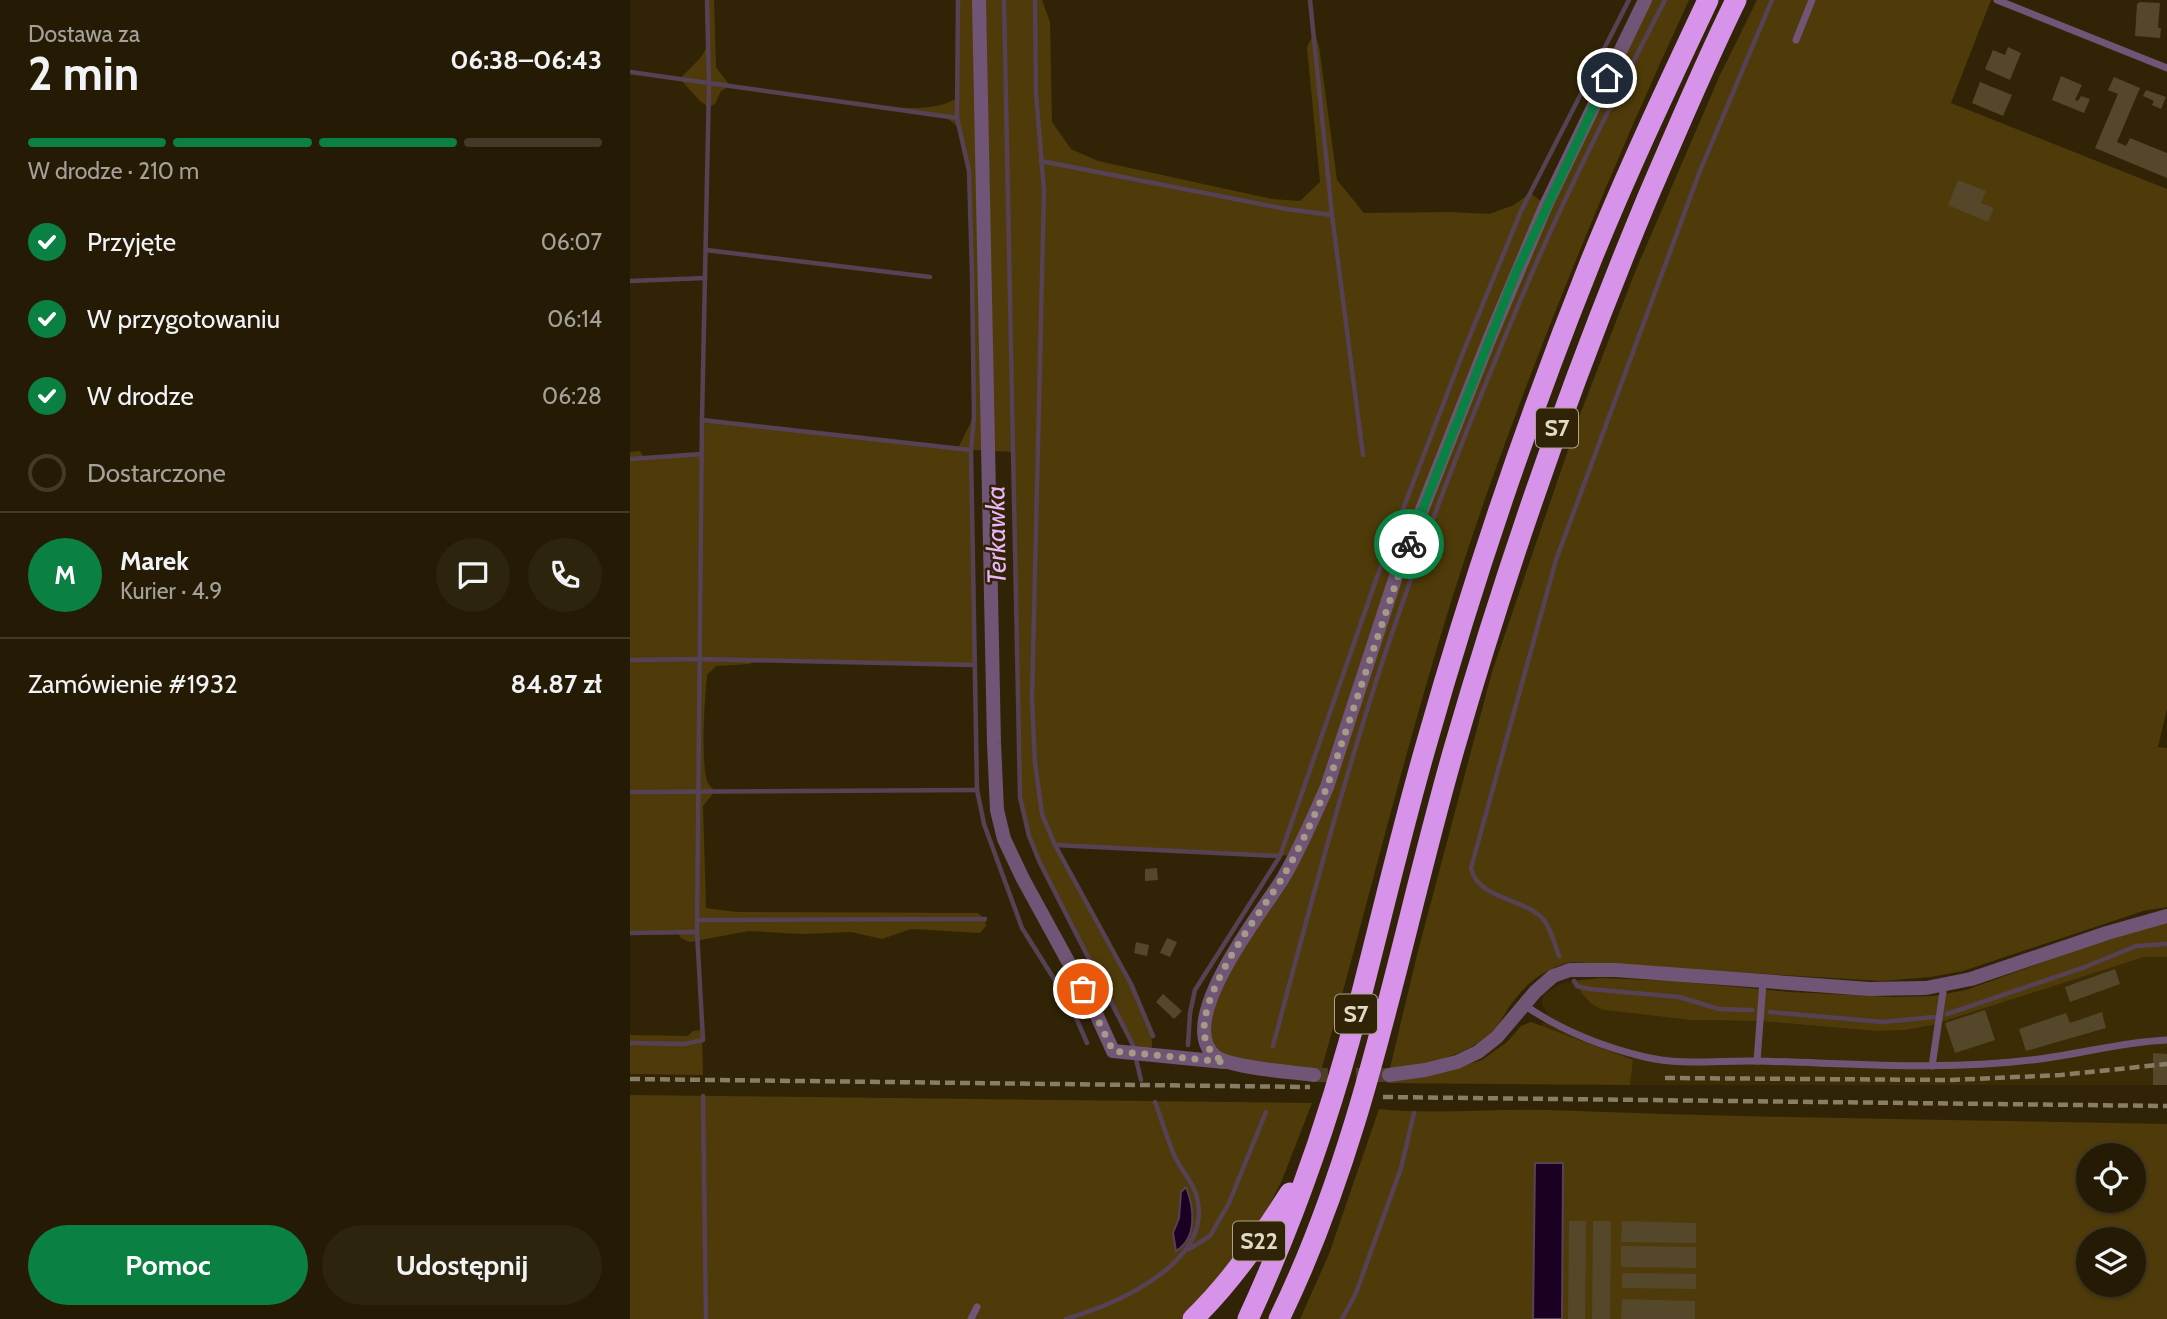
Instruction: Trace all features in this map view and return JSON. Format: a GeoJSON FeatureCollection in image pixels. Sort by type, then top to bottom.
{"type":"FeatureCollection","features":[{"type":"Feature","properties":{"kind":"highway","name":"S7"},"geometry":{"type":"LineString","coordinates":[[1248,1319],[1313,1156],[1349,1042],[1426,744],[1502,501],[1591,262],[1644,135],[1708,0]]}},
{"type":"Feature","properties":{"kind":"highway","name":"S7"},"geometry":{"type":"LineString","coordinates":[[1279,1319],[1315,1236],[1355,1123],[1453,752],[1529,508],[1571,389],[1618,270],[1736,0]]}},
{"type":"Feature","properties":{"kind":"highway","name":"S22"},"geometry":{"type":"LineString","coordinates":[[1194,1319],[1220,1293],[1243,1264],[1313,1156]]}},
{"type":"Feature","properties":{"kind":"street"},"geometry":{"type":"LineString","coordinates":[[979,0],[994,743],[996,801],[1002,831],[1023,879],[1093,1007],[1113,1051],[1314,1074]]}},
{"type":"Feature","properties":{"kind":"street"},"geometry":{"type":"LineString","coordinates":[[1225,1062],[1209,1049],[1205,1033],[1208,1005],[1214,988],[1231,954],[1284,876],[1311,824],[1327,787],[1397,573],[1515,275],[1572,149],[1645,0]]}},
{"type":"Feature","properties":{"kind":"street"},"geometry":{"type":"LineString","coordinates":[[1389,1075],[1457,1062],[1478,1052],[1497,1037],[1524,1004],[1553,976],[1570,970],[1615,970],[1869,989],[1926,989],[1971,979],[2107,933],[2167,916]]}},
{"type":"Feature","properties":{"kind":"lane"},"geometry":{"type":"LineString","coordinates":[[1797,40],[1812,0]]}},
{"type":"Feature","properties":{"kind":"lane"},"geometry":{"type":"LineString","coordinates":[[1997,0],[2167,68]]}},
{"type":"Feature","properties":{"kind":"lane"},"geometry":{"type":"LineString","coordinates":[[1757,1061],[1763,982]]}},
{"type":"Feature","properties":{"kind":"lane"},"geometry":{"type":"LineString","coordinates":[[1932,1066],[1944,985]]}},
{"type":"Feature","properties":{"kind":"lane"},"geometry":{"type":"LineString","coordinates":[[1524,1004],[1545,1019],[1581,1035],[1647,1057],[1679,1062],[1757,1061],[1932,1066],[2028,1061],[2096,1051],[2139,1041],[2167,1040]]}},
{"type":"Feature","properties":{"kind":"lane"},"geometry":{"type":"LineString","coordinates":[[971,1319],[977,1307]]}},
{"type":"Feature","properties":{"kind":"shaded area"},"geometry":{"type":"Polygon","coordinates":[[[707,0],[714,0],[716,67],[730,86],[721,91],[715,104],[709,107],[680,79],[705,51],[708,30],[707,0]]]}},
{"type":"Feature","properties":{"kind":"shaded area"},"geometry":{"type":"Polygon","coordinates":[[[958,0],[1042,0],[1050,22],[1052,122],[1071,149],[1098,161],[1272,199],[1300,201],[1320,182],[1307,47],[1314,33],[1319,46],[1337,180],[1364,213],[1489,214],[1514,205],[1530,193],[1545,204],[1645,0],[1689,0],[1582,245],[1486,496],[1419,710],[1321,1071],[1251,1060],[1233,1064],[1213,1055],[1208,1005],[1296,854],[1280,856],[1055,846],[1143,1007],[1152,1047],[1145,1053],[1134,1052],[1133,1045],[1040,863],[1029,836],[1020,797],[1013,452],[971,450],[974,665],[757,660],[750,664],[716,666],[707,675],[705,698],[704,762],[708,783],[715,791],[703,806],[706,908],[736,912],[978,913],[985,919],[986,926],[980,933],[911,929],[882,939],[851,932],[801,934],[749,931],[690,942],[681,938],[678,933],[630,933],[630,452],[640,451],[644,458],[702,454],[702,420],[958,448],[974,416],[969,171],[960,129],[946,117],[873,106],[938,106],[957,98],[958,0]]]}},
{"type":"Feature","properties":{"kind":"shaded area"},"geometry":{"type":"Polygon","coordinates":[[[1757,0],[1991,0],[1951,103],[2167,189],[2167,709],[2158,747],[2167,748],[2167,907],[2143,911],[1963,971],[1931,977],[1882,981],[1572,962],[1553,968],[1529,984],[1515,998],[1494,1030],[1472,1046],[1432,1062],[1390,1068],[1492,672],[1581,412],[1635,272],[1720,75],[1757,0]]]}},
{"type":"Feature","properties":{"kind":"shaded area"},"geometry":{"type":"Polygon","coordinates":[[[2167,922],[2167,957],[2144,957],[1932,1025],[1906,1030],[1876,1031],[1760,1021],[1691,1020],[1604,1010],[1590,1002],[1574,981],[1600,978],[1673,981],[1790,992],[1892,997],[1933,996],[1966,990],[2119,935],[2167,922]]]}},
{"type":"Feature","properties":{"kind":"shaded area"},"geometry":{"type":"Polygon","coordinates":[[[2144,957],[2167,957],[2167,1085],[1630,1085],[1632,1060],[1541,1026],[1548,1014],[1542,1005],[1545,994],[1562,983],[1574,981],[1586,1000],[1604,1010],[1691,1020],[1760,1021],[1876,1031],[1906,1030],[1932,1025],[2144,957]]]}},
{"type":"Feature","properties":{"kind":"shaded area"},"geometry":{"type":"Polygon","coordinates":[[[1531,1022],[1633,1060],[1630,1085],[1387,1083],[1388,1080],[1452,1069],[1482,1060],[1507,1042],[1521,1026],[1531,1022]]]}},
{"type":"Feature","properties":{"kind":"shaded area"},"geometry":{"type":"Polygon","coordinates":[[[702,1030],[703,1075],[630,1074],[630,1035],[688,1036],[693,1031],[702,1030]]]}},
{"type":"Feature","properties":{"kind":"shaded area"},"geometry":{"type":"Polygon","coordinates":[[[630,1095],[1312,1103],[1282,1180],[1251,1237],[1193,1309],[1181,1319],[630,1319],[630,1095]]]}},
{"type":"Feature","properties":{"kind":"shaded area"},"geometry":{"type":"Polygon","coordinates":[[[1379,1109],[1548,1110],[2167,1124],[2167,1319],[1562,1319],[1563,1163],[1535,1163],[1533,1319],[1300,1319],[1329,1254],[1379,1109]]]}},
{"type":"Feature","properties":{"kind":"shaded area"},"geometry":{"type":"Polygon","coordinates":[[[1535,1163],[1563,1163],[1562,1319],[1533,1319],[1535,1163]]]}},
{"type":"Feature","properties":{"kind":"shaded area"},"geometry":{"type":"Polygon","coordinates":[[[1186,1187],[1191,1204],[1191,1230],[1183,1245],[1176,1251],[1173,1233],[1179,1218],[1181,1192],[1186,1187]]]}},
{"type":"Feature","properties":{"kind":"building"},"geometry":{"type":"Polygon","coordinates":[[[2160,3],[2160,38],[2135,36],[2137,4],[2160,3]]]}},
{"type":"Feature","properties":{"kind":"building"},"geometry":{"type":"Polygon","coordinates":[[[2008,47],[2021,53],[2010,80],[1985,69],[1993,50],[2005,55],[2008,47]]]}},
{"type":"Feature","properties":{"kind":"building"},"geometry":{"type":"Polygon","coordinates":[[[2061,76],[2082,85],[2075,100],[2078,101],[2081,96],[2090,99],[2084,113],[2052,100],[2061,76]]]}},
{"type":"Feature","properties":{"kind":"building"},"geometry":{"type":"Polygon","coordinates":[[[2114,77],[2140,88],[2117,142],[2126,146],[2130,138],[2167,153],[2167,178],[2095,148],[2118,94],[2108,90],[2114,77]]]}},
{"type":"Feature","properties":{"kind":"building"},"geometry":{"type":"Polygon","coordinates":[[[1980,82],[2012,95],[2003,116],[1972,103],[1980,82]]]}},
{"type":"Feature","properties":{"kind":"building"},"geometry":{"type":"Polygon","coordinates":[[[2146,90],[2166,97],[2161,109],[2152,105],[2154,101],[2143,96],[2146,90]]]}},
{"type":"Feature","properties":{"kind":"building"},"geometry":{"type":"Polygon","coordinates":[[[1958,180],[1986,191],[1981,203],[1994,208],[1988,222],[1948,205],[1958,180]]]}},
{"type":"Feature","properties":{"kind":"building"},"geometry":{"type":"Polygon","coordinates":[[[1157,868],[1158,880],[1145,881],[1145,869],[1157,868]]]}},
{"type":"Feature","properties":{"kind":"building"},"geometry":{"type":"Polygon","coordinates":[[[1167,938],[1177,942],[1170,957],[1160,953],[1167,938]]]}},
{"type":"Feature","properties":{"kind":"building"},"geometry":{"type":"Polygon","coordinates":[[[1136,942],[1149,945],[1147,956],[1134,953],[1136,942]]]}},
{"type":"Feature","properties":{"kind":"building"},"geometry":{"type":"Polygon","coordinates":[[[2115,969],[2120,984],[2070,1002],[2065,987],[2115,969]]]}},
{"type":"Feature","properties":{"kind":"building"},"geometry":{"type":"Polygon","coordinates":[[[1163,994],[1182,1011],[1174,1019],[1156,1002],[1163,994]]]}},
{"type":"Feature","properties":{"kind":"building"},"geometry":{"type":"Polygon","coordinates":[[[1985,1010],[1995,1040],[1955,1053],[1945,1023],[1985,1010]]]}},
{"type":"Feature","properties":{"kind":"building"},"geometry":{"type":"Polygon","coordinates":[[[2102,1012],[2106,1028],[2026,1051],[2019,1029],[2066,1013],[2070,1023],[2102,1012]]]}},
{"type":"Feature","properties":{"kind":"building"},"geometry":{"type":"Polygon","coordinates":[[[2153,1053],[2167,1054],[2167,1085],[2153,1085],[2153,1053]]]}},
{"type":"Feature","properties":{"kind":"building"},"geometry":{"type":"Polygon","coordinates":[[[1569,1221],[1586,1221],[1585,1319],[1568,1319],[1569,1221]]]}},
{"type":"Feature","properties":{"kind":"building"},"geometry":{"type":"Polygon","coordinates":[[[1593,1221],[1611,1221],[1610,1319],[1592,1319],[1593,1221]]]}},
{"type":"Feature","properties":{"kind":"building"},"geometry":{"type":"Polygon","coordinates":[[[1622,1221],[1696,1223],[1696,1243],[1621,1242],[1622,1221]]]}},
{"type":"Feature","properties":{"kind":"building"},"geometry":{"type":"Polygon","coordinates":[[[1621,1246],[1696,1247],[1696,1268],[1621,1267],[1621,1246]]]}},
{"type":"Feature","properties":{"kind":"building"},"geometry":{"type":"Polygon","coordinates":[[[1622,1273],[1696,1274],[1696,1289],[1622,1288],[1622,1273]]]}},
{"type":"Feature","properties":{"kind":"building"},"geometry":{"type":"Polygon","coordinates":[[[1622,1299],[1695,1301],[1695,1319],[1621,1319],[1622,1299]]]}},
{"type":"Feature","properties":{"kind":"waterway"},"geometry":{"type":"LineString","coordinates":[[630,1043],[685,1044],[703,1040],[697,932],[702,420],[709,83],[707,0]]}},
{"type":"Feature","properties":{"kind":"waterway"},"geometry":{"type":"LineString","coordinates":[[958,0],[957,118],[969,171],[972,275],[974,417],[971,450],[977,790],[984,824],[1022,928],[1071,1006],[1087,1043]]}},
{"type":"Feature","properties":{"kind":"waterway","name":"Terkawka"},"geometry":{"type":"LineString","coordinates":[[1004,0],[1020,797],[1029,836],[1040,863],[1133,1045]]}},
{"type":"Feature","properties":{"kind":"waterway"},"geometry":{"type":"LineString","coordinates":[[1035,0],[1036,93],[1044,191],[1032,699],[1035,763],[1042,814],[1055,845],[1131,984],[1153,1036]]}},
{"type":"Feature","properties":{"kind":"waterway"},"geometry":{"type":"LineString","coordinates":[[1310,0],[1332,215],[1363,455]]}},
{"type":"Feature","properties":{"kind":"waterway"},"geometry":{"type":"LineString","coordinates":[[1188,1045],[1195,990],[1280,856],[1377,577],[1462,355],[1521,211],[1629,0]]}},
{"type":"Feature","properties":{"kind":"waterway"},"geometry":{"type":"LineString","coordinates":[[1273,1046],[1355,749],[1402,603],[1437,508],[1547,238],[1665,0]]}},
{"type":"Feature","properties":{"kind":"waterway"},"geometry":{"type":"LineString","coordinates":[[1559,956],[1544,920],[1535,912],[1483,886],[1475,878],[1471,868],[1556,560],[1700,171],[1772,0]]}},
{"type":"Feature","properties":{"kind":"waterway"},"geometry":{"type":"LineString","coordinates":[[630,72],[957,118]]}},
{"type":"Feature","properties":{"kind":"waterway"},"geometry":{"type":"LineString","coordinates":[[1041,161],[1286,209],[1332,215]]}},
{"type":"Feature","properties":{"kind":"waterway"},"geometry":{"type":"LineString","coordinates":[[706,250],[930,277]]}},
{"type":"Feature","properties":{"kind":"waterway"},"geometry":{"type":"LineString","coordinates":[[630,281],[705,278]]}},
{"type":"Feature","properties":{"kind":"waterway"},"geometry":{"type":"LineString","coordinates":[[702,420],[971,450]]}},
{"type":"Feature","properties":{"kind":"waterway"},"geometry":{"type":"LineString","coordinates":[[630,459],[702,454]]}},
{"type":"Feature","properties":{"kind":"waterway"},"geometry":{"type":"LineString","coordinates":[[630,660],[974,665]]}},
{"type":"Feature","properties":{"kind":"waterway"},"geometry":{"type":"LineString","coordinates":[[630,792],[977,790]]}},
{"type":"Feature","properties":{"kind":"waterway"},"geometry":{"type":"LineString","coordinates":[[1055,845],[1279,856]]}},
{"type":"Feature","properties":{"kind":"waterway"},"geometry":{"type":"LineString","coordinates":[[697,920],[985,919]]}},
{"type":"Feature","properties":{"kind":"waterway"},"geometry":{"type":"LineString","coordinates":[[630,933],[697,932]]}},
{"type":"Feature","properties":{"kind":"waterway"},"geometry":{"type":"LineString","coordinates":[[1947,1014],[2085,967],[2136,946],[2167,944]]}},
{"type":"Feature","properties":{"kind":"waterway"},"geometry":{"type":"LineString","coordinates":[[1574,981],[1577,986],[1590,989],[1679,997],[1719,1009],[1752,1010]]}},
{"type":"Feature","properties":{"kind":"waterway"},"geometry":{"type":"LineString","coordinates":[[1770,1012],[1883,1022],[1934,1017]]}},
{"type":"Feature","properties":{"kind":"waterway","name":"Terkawka"},"geometry":{"type":"LineString","coordinates":[[1136,1059],[1141,1080]]}},
{"type":"Feature","properties":{"kind":"waterway"},"geometry":{"type":"LineString","coordinates":[[703,1096],[706,1319]]}},
{"type":"Feature","properties":{"kind":"waterway","name":"Terkawka"},"geometry":{"type":"LineString","coordinates":[[1066,1319],[1135,1291],[1158,1276],[1177,1259],[1192,1240],[1198,1218],[1196,1194],[1175,1157],[1155,1102]]}},
{"type":"Feature","properties":{"kind":"waterway"},"geometry":{"type":"LineString","coordinates":[[1189,1249],[1210,1236],[1229,1203],[1266,1112]]}},
{"type":"Feature","properties":{"kind":"waterway"},"geometry":{"type":"LineString","coordinates":[[1342,1319],[1356,1293],[1401,1168],[1414,1113]]}},
{"type":"Feature","properties":{"kind":"tunnel"},"geometry":{"type":"LineString","coordinates":[[1314,1075],[1389,1075]]}},
{"type":"Feature","properties":{"kind":"railway"},"geometry":{"type":"LineString","coordinates":[[1665,1078],[1951,1080],[2061,1075],[2167,1064]]}},
{"type":"Feature","properties":{"kind":"railway"},"geometry":{"type":"LineString","coordinates":[[630,1079],[1310,1087]]}},
{"type":"Feature","properties":{"kind":"railway"},"geometry":{"type":"LineString","coordinates":[[1383,1097],[2167,1106]]}},
{"type":"Feature","properties":{"kind":"way so far"},"geometry":{"type":"LineString","coordinates":[[1083,989],[1113,1051],[1225,1062],[1213,1055],[1205,1033],[1208,1005],[1214,988],[1231,954],[1275,891],[1306,835],[1327,787],[1409,544]]}},
{"type":"Feature","properties":{"kind":"route"},"geometry":{"type":"LineString","coordinates":[[1409,544],[1515,275],[1566,160],[1607,78]]}}]}
